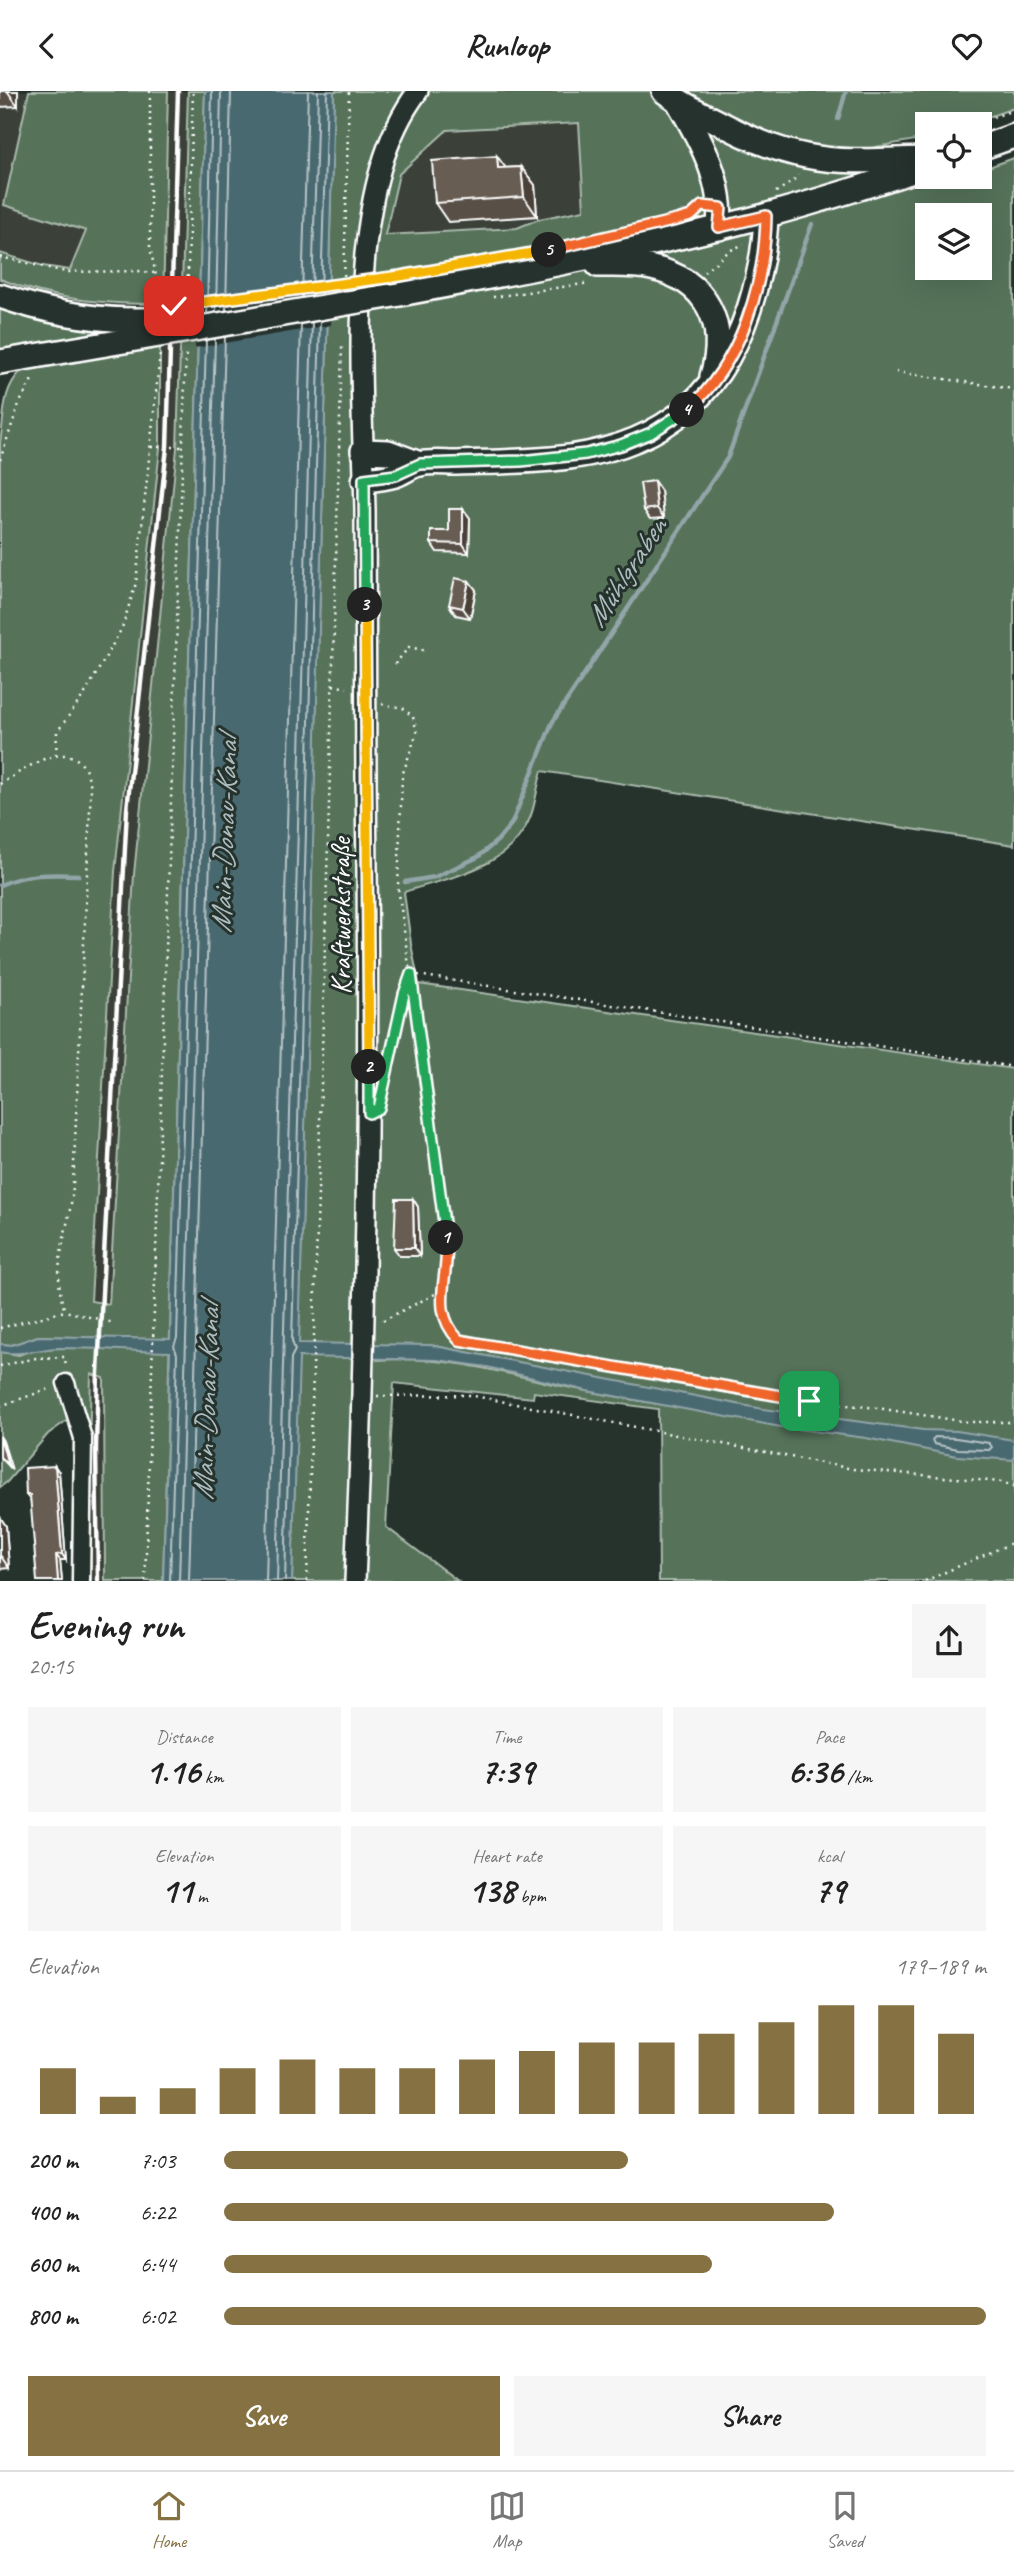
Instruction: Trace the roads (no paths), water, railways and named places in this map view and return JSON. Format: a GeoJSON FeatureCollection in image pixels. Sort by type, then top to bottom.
{"type":"FeatureCollection","features":[{"type":"Feature","properties":{"kind":"main road"},"geometry":{"type":"LineString","coordinates":[[672,97],[750,139],[808,157],[848,161],[915,159]]}},
{"type":"Feature","properties":{"kind":"main road"},"geometry":{"type":"LineString","coordinates":[[672,97],[697,133],[715,179],[721,208],[719,227]]}},
{"type":"Feature","properties":{"kind":"main road"},"geometry":{"type":"LineString","coordinates":[[992,144],[1014,137]]}},
{"type":"Feature","properties":{"kind":"main road"},"geometry":{"type":"LineString","coordinates":[[0,362],[130,330],[252,319],[545,267],[766,216],[915,170]]}},
{"type":"Feature","properties":{"kind":"main road"},"geometry":{"type":"LineString","coordinates":[[364,479],[396,475],[420,464],[554,459],[621,445],[651,433],[675,419],[695,403],[729,357],[747,315],[761,268],[766,216]]}},
{"type":"Feature","properties":{"kind":"main road"},"geometry":{"type":"LineString","coordinates":[[545,267],[628,265],[669,273],[690,284],[709,305],[718,333],[709,386]]}},
{"type":"Feature","properties":{"kind":"main road"},"geometry":{"type":"LineString","coordinates":[[0,296],[59,314],[130,330]]}},
{"type":"Feature","properties":{"kind":"main road"},"geometry":{"type":"LineString","coordinates":[[363,451],[388,452],[420,464]]}},
{"type":"Feature","properties":{"kind":"street","name":"Kraftwerkstraße"},"geometry":{"type":"LineString","coordinates":[[355,1581],[363,1396],[369,1113],[364,479],[360,321],[365,251],[382,166],[394,134],[418,91]]}},
{"type":"Feature","properties":{"kind":"street"},"geometry":{"type":"LineString","coordinates":[[66,1383],[83,1438],[81,1581]]}},
{"type":"Feature","properties":{"kind":"water","name":"Main-Donau-Kanal"},"geometry":{"type":"Polygon","coordinates":[[[205,91],[334,91],[299,1343],[430,1345],[763,1409],[1014,1440],[1014,1460],[957,1456],[866,1438],[781,1427],[587,1391],[487,1367],[437,1360],[299,1357],[292,1581],[163,1581],[170,1352],[59,1348],[23,1353],[0,1352],[0,1344],[12,1345],[38,1336],[170,1339],[205,91]]]}},
{"type":"Feature","properties":{"kind":"waterway"},"geometry":{"type":"LineString","coordinates":[[838,119],[846,91]]}},
{"type":"Feature","properties":{"kind":"waterway","name":"Mühlgraben"},"geometry":{"type":"LineString","coordinates":[[405,882],[435,877],[478,857],[498,840],[512,823],[552,723],[728,457],[812,224]]}},
{"type":"Feature","properties":{"kind":"waterway","name":"Mühlgraben"},"geometry":{"type":"LineString","coordinates":[[0,885],[29,876],[79,875]]}},
{"type":"Feature","properties":{"kind":"railway"},"geometry":{"type":"LineString","coordinates":[[98,1581],[98,1372],[127,809],[167,447],[178,91]]}}]}
